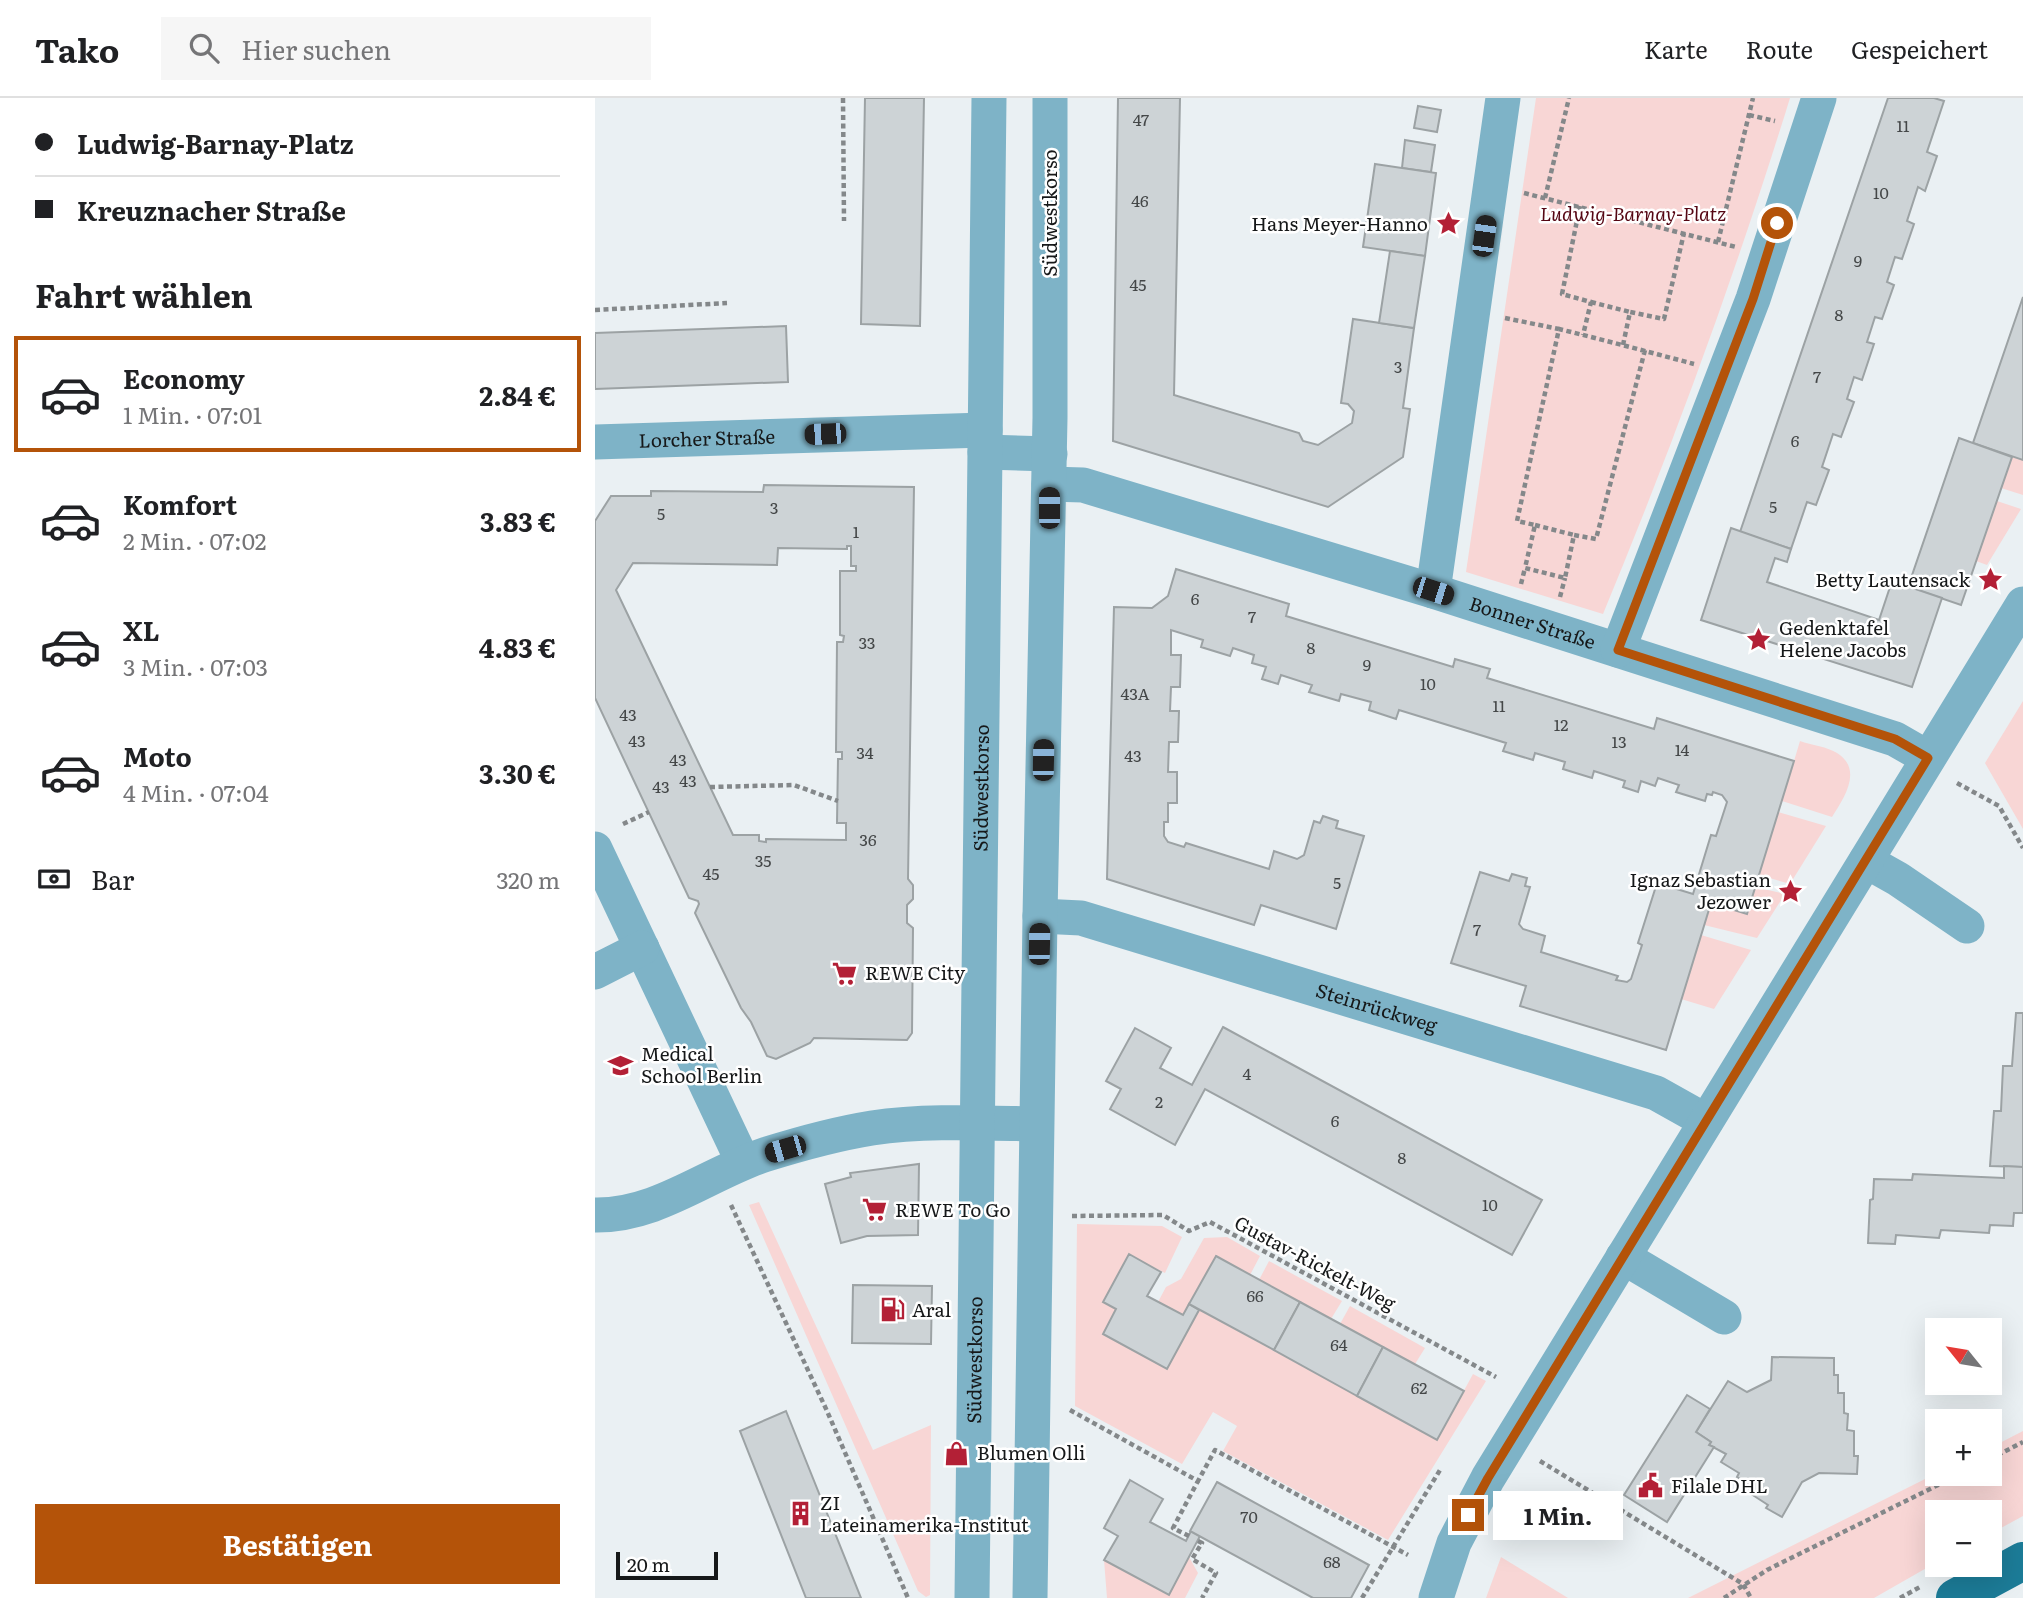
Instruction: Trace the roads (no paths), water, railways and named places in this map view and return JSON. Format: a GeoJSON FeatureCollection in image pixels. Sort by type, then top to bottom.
{"type":"FeatureCollection","features":[{"type":"Feature","properties":{"kind":"main road"},"geometry":{"type":"LineString","coordinates":[[1955,1598],[2023,1561]]}},
{"type":"Feature","properties":{"kind":"street","name":"Südwestkorso"},"geometry":{"type":"LineString","coordinates":[[972,1598],[989,98]]}},
{"type":"Feature","properties":{"kind":"street","name":"Südwestkorso"},"geometry":{"type":"LineString","coordinates":[[1030,1598],[1049,469],[1050,98]]}},
{"type":"Feature","properties":{"kind":"street"},"geometry":{"type":"LineString","coordinates":[[1433,591],[1503,98]]}},
{"type":"Feature","properties":{"kind":"street"},"geometry":{"type":"LineString","coordinates":[[1618,650],[1753,299],[1819,98]]}},
{"type":"Feature","properties":{"kind":"street","name":"Lorcher Straße"},"geometry":{"type":"LineString","coordinates":[[595,442],[985,441]]}},
{"type":"Feature","properties":{"kind":"street"},"geometry":{"type":"LineString","coordinates":[[985,441],[1049,469]]}},
{"type":"Feature","properties":{"kind":"street","name":"Bonner Straße"},"geometry":{"type":"LineString","coordinates":[[1049,469],[1083,485],[1433,591],[1895,739],[1928,758]]}},
{"type":"Feature","properties":{"kind":"street"},"geometry":{"type":"LineString","coordinates":[[1436,1598],[1454,1544],[1478,1494],[2023,604]]}},
{"type":"Feature","properties":{"kind":"street"},"geometry":{"type":"LineString","coordinates":[[595,849],[743,1162]]}},
{"type":"Feature","properties":{"kind":"street"},"geometry":{"type":"LineString","coordinates":[[1866,861],[1968,926]]}},
{"type":"Feature","properties":{"kind":"street","name":"Steinrückweg"},"geometry":{"type":"LineString","coordinates":[[1040,916],[1081,918],[1643,1089],[1671,1100],[1706,1121]]}},
{"type":"Feature","properties":{"kind":"street"},"geometry":{"type":"LineString","coordinates":[[595,972],[642,948]]}},
{"type":"Feature","properties":{"kind":"street"},"geometry":{"type":"LineString","coordinates":[[595,1215],[610,1215],[644,1208],[743,1162],[824,1138],[872,1128],[978,1122],[1037,1124]]}},
{"type":"Feature","properties":{"kind":"street"},"geometry":{"type":"LineString","coordinates":[[1623,1257],[1724,1317]]}},
{"type":"Feature","properties":{"kind":"place","name":"Hans Meyer-Hanno"},"geometry":{"type":"Point","coordinates":[1448,224]}},
{"type":"Feature","properties":{"kind":"place","name":"Betty Lautensack"},"geometry":{"type":"Point","coordinates":[1990,580]}},
{"type":"Feature","properties":{"kind":"place","name":"Gedenktafel Helene Jacobs"},"geometry":{"type":"Point","coordinates":[1759,639]}},
{"type":"Feature","properties":{"kind":"place","name":"Ignaz Sebastian Jezower"},"geometry":{"type":"Point","coordinates":[1791,891]}},
{"type":"Feature","properties":{"kind":"place","name":"REWE City"},"geometry":{"type":"Point","coordinates":[845,973]}},
{"type":"Feature","properties":{"kind":"place","name":"Medical School Berlin"},"geometry":{"type":"Point","coordinates":[621,1065]}},
{"type":"Feature","properties":{"kind":"place","name":"REWE To Go"},"geometry":{"type":"Point","coordinates":[875,1210]}},
{"type":"Feature","properties":{"kind":"place","name":"Aral"},"geometry":{"type":"Point","coordinates":[892,1310]}},
{"type":"Feature","properties":{"kind":"place","name":"Blumen Olli"},"geometry":{"type":"Point","coordinates":[957,1453]}},
{"type":"Feature","properties":{"kind":"place","name":"Filale DHL"},"geometry":{"type":"Point","coordinates":[1651,1486]}},
{"type":"Feature","properties":{"kind":"place","name":"ZI Lateinamerika-Institut"},"geometry":{"type":"Point","coordinates":[800,1514]}},
{"type":"Feature","properties":{"kind":"park label","name":"Ludwig-Barnay-Platz"},"geometry":{"type":"Point","coordinates":[1633,214]}}]}
